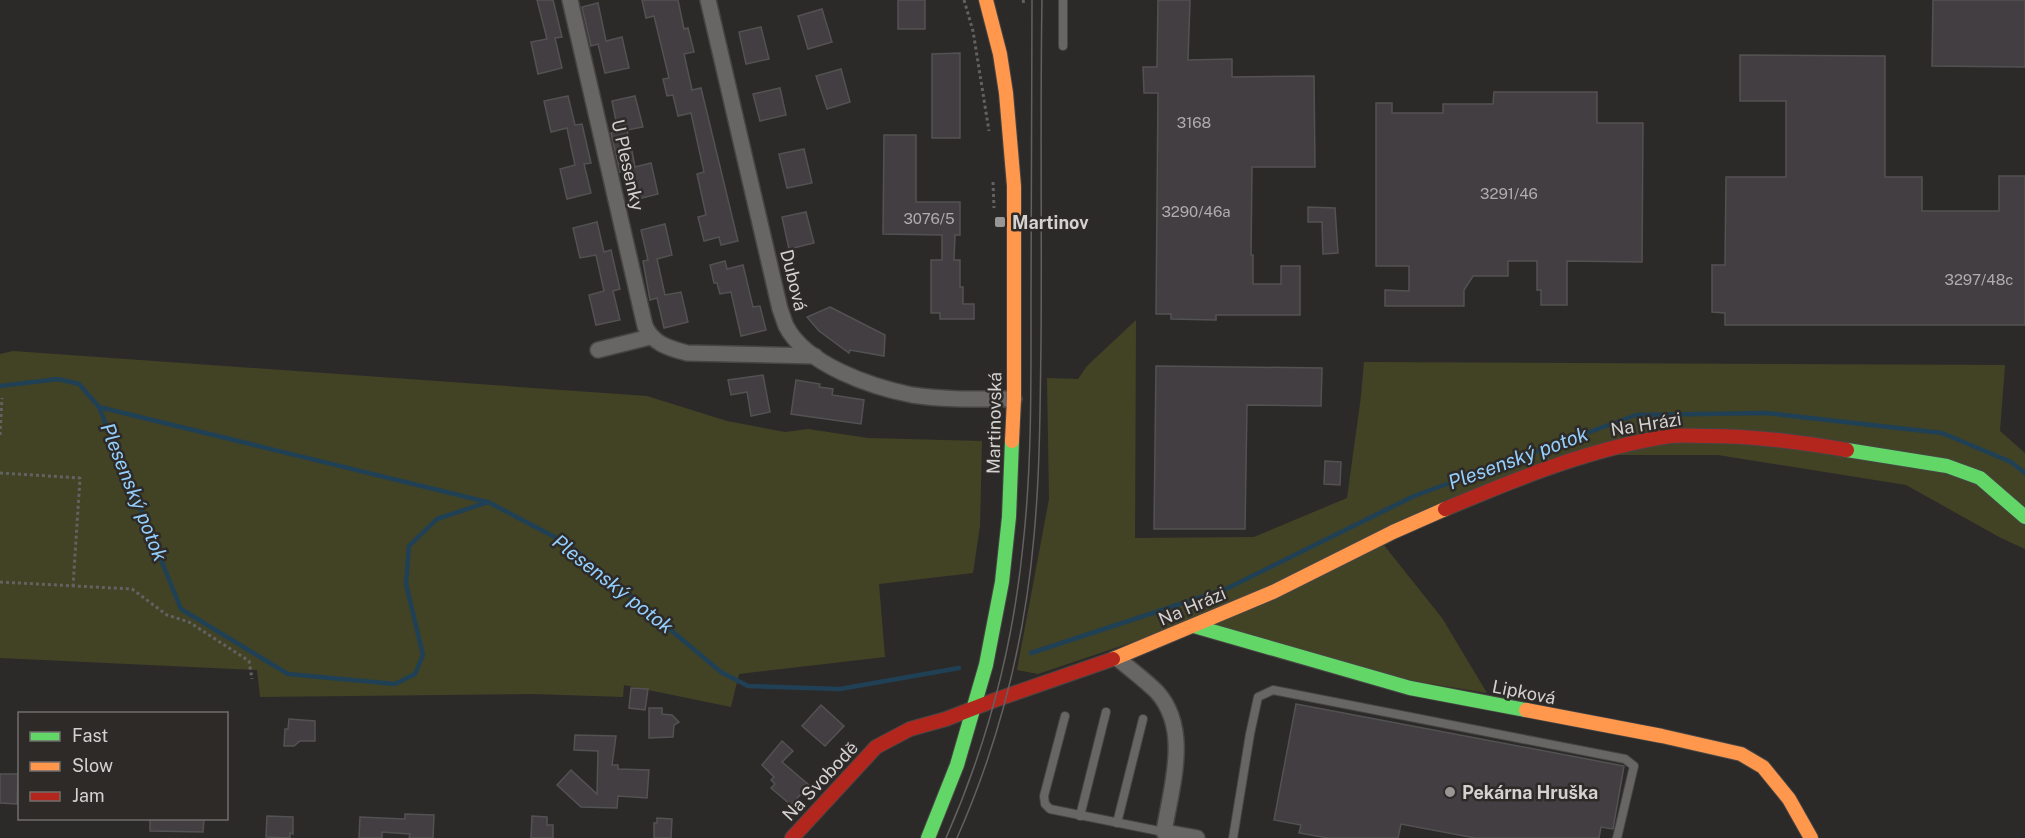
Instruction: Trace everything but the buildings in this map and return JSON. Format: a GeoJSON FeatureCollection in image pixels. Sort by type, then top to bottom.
{"type":"FeatureCollection","features":[{"type":"Feature","properties":{"kind":"street","name":"U Plesenky"},"geometry":{"type":"LineString","coordinates":[[570,0],[645,326],[650,337]]}},
{"type":"Feature","properties":{"kind":"street","name":"Dubová"},"geometry":{"type":"LineString","coordinates":[[708,0],[780,309],[792,335],[815,356],[850,375],[892,390],[915,395],[1014,399]]}},
{"type":"Feature","properties":{"kind":"street","name":"Martinovská"},"geometry":{"type":"LineString","coordinates":[[928,838],[957,765],[986,665],[1002,582],[1009,517],[1014,399],[1014,186],[1006,93],[1000,54],[986,0]]}},
{"type":"Feature","properties":{"kind":"street"},"geometry":{"type":"LineString","coordinates":[[598,350],[650,337],[668,348],[687,353],[815,356]]}},
{"type":"Feature","properties":{"kind":"street","name":"Na Hrázi"},"geometry":{"type":"LineString","coordinates":[[974,708],[1118,658],[1194,626],[1273,592],[1393,532],[1501,485],[1588,454],[1672,436],[1723,436],[1808,443],[1947,466],[1980,478],[2025,517]]}},
{"type":"Feature","properties":{"kind":"street","name":"Lipková"},"geometry":{"type":"LineString","coordinates":[[1194,626],[1410,688],[1662,736],[1741,754],[1763,766],[1789,799],[1811,838]]}},
{"type":"Feature","properties":{"kind":"street"},"geometry":{"type":"LineString","coordinates":[[1118,658],[1156,691],[1172,715],[1176,757],[1163,835],[1197,838]]}},
{"type":"Feature","properties":{"kind":"street","name":"Na Svobodě"},"geometry":{"type":"LineString","coordinates":[[792,838],[876,747],[910,729],[974,708]]}},
{"type":"Feature","properties":{"kind":"lane"},"geometry":{"type":"LineString","coordinates":[[1063,0],[1063,46]]}},
{"type":"Feature","properties":{"kind":"lane"},"geometry":{"type":"LineString","coordinates":[[1233,838],[1258,697],[1273,690],[1625,759],[1634,766],[1617,838]]}},
{"type":"Feature","properties":{"kind":"lane"},"geometry":{"type":"LineString","coordinates":[[1080,816],[1106,712]]}},
{"type":"Feature","properties":{"kind":"lane"},"geometry":{"type":"LineString","coordinates":[[1065,716],[1044,796],[1045,804],[1050,809],[1163,835]]}},
{"type":"Feature","properties":{"kind":"lane"},"geometry":{"type":"LineString","coordinates":[[1117,823],[1143,719]]}},
{"type":"Feature","properties":{"kind":"path"},"geometry":{"type":"LineString","coordinates":[[964,0],[973,31],[989,133]]}},
{"type":"Feature","properties":{"kind":"path"},"geometry":{"type":"LineString","coordinates":[[993,176],[994,218]]}},
{"type":"Feature","properties":{"kind":"path"},"geometry":{"type":"LineString","coordinates":[[0,435],[2,398]]}},
{"type":"Feature","properties":{"kind":"path"},"geometry":{"type":"LineString","coordinates":[[0,473],[80,478],[73,586]]}},
{"type":"Feature","properties":{"kind":"path"},"geometry":{"type":"LineString","coordinates":[[0,582],[132,589],[167,615],[189,622],[249,661],[252,679]]}},
{"type":"Feature","properties":{"kind":"green space"},"geometry":{"type":"Polygon","coordinates":[[[1136,320],[1135,538],[1254,537],[1347,498],[1364,362],[2005,365],[2000,431],[2025,453],[2025,549],[1906,485],[1718,455],[1593,455],[1383,544],[1442,618],[1487,693],[1279,659],[1198,620],[1038,674],[1017,670],[1049,499],[1047,378],[1078,379],[1087,366],[1136,320]]]}},
{"type":"Feature","properties":{"kind":"green space"},"geometry":{"type":"Polygon","coordinates":[[[13,351],[647,396],[727,421],[785,432],[808,429],[868,438],[982,441],[980,526],[973,573],[879,584],[885,657],[739,674],[731,707],[624,685],[623,697],[534,694],[260,697],[257,670],[0,658],[0,354],[13,351]]]}},
{"type":"Feature","properties":{"kind":"waterway","name":"Plesenský potok"},"geometry":{"type":"LineString","coordinates":[[0,386],[58,379],[79,384],[99,407],[181,609],[288,674],[395,684],[415,674],[423,655],[406,584],[409,546],[437,519],[488,502],[568,544],[721,672],[748,686],[840,689],[959,668]]}},
{"type":"Feature","properties":{"kind":"waterway"},"geometry":{"type":"LineString","coordinates":[[99,407],[487,502]]}},
{"type":"Feature","properties":{"kind":"waterway","name":"Plesenský potok"},"geometry":{"type":"LineString","coordinates":[[1031,653],[1226,589],[1414,496],[1636,415],[1766,413],[1942,433],[2011,462],[2025,473]]}},
{"type":"Feature","properties":{"kind":"tram line"},"geometry":{"type":"LineString","coordinates":[[946,838],[974,767],[996,694],[1013,620],[1023,545],[1030,422],[1032,0]]}},
{"type":"Feature","properties":{"kind":"tram line"},"geometry":{"type":"LineString","coordinates":[[957,838],[985,765],[1008,690],[1024,613],[1034,536],[1039,464],[1042,0]]}},
{"type":"Feature","properties":{"kind":"traffic: fast"},"geometry":{"type":"LineString","coordinates":[[928,838],[957,765],[986,665],[1002,582],[1009,517],[1012,441]]}},
{"type":"Feature","properties":{"kind":"traffic: fast"},"geometry":{"type":"LineString","coordinates":[[1847,450],[1947,466],[1980,478],[2025,517]]}},
{"type":"Feature","properties":{"kind":"traffic: fast"},"geometry":{"type":"LineString","coordinates":[[1194,626],[1410,688],[1526,710]]}},
{"type":"Feature","properties":{"kind":"traffic: slow"},"geometry":{"type":"LineString","coordinates":[[986,0],[1000,54],[1006,93],[1014,186],[1012,441]]}},
{"type":"Feature","properties":{"kind":"traffic: slow"},"geometry":{"type":"LineString","coordinates":[[1113,659],[1273,592],[1393,532],[1445,509]]}},
{"type":"Feature","properties":{"kind":"traffic: slow"},"geometry":{"type":"LineString","coordinates":[[1526,710],[1741,754],[1763,767],[1789,799],[1811,838]]}},
{"type":"Feature","properties":{"kind":"traffic: jam"},"geometry":{"type":"LineString","coordinates":[[1445,509],[1556,465],[1612,448],[1670,436],[1760,438],[1847,450]]}},
{"type":"Feature","properties":{"kind":"traffic: jam"},"geometry":{"type":"LineString","coordinates":[[792,838],[876,747],[910,729],[946,719],[1113,659]]}},
{"type":"Feature","properties":{"kind":"place","name":"Martinov"},"geometry":{"type":"Point","coordinates":[1000,222]}},
{"type":"Feature","properties":{"kind":"place","name":"Pekárna Hruška"},"geometry":{"type":"Point","coordinates":[1450,792]}}]}
